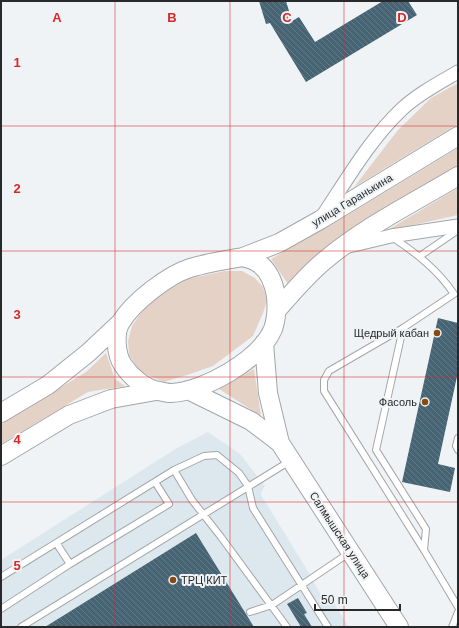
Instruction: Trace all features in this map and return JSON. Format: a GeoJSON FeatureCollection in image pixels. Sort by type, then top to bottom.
{"type":"FeatureCollection","features":[{"type":"Feature","properties":{"kind":"main road","name":"улица Гаранькина"},"geometry":{"type":"LineString","coordinates":[[120,323],[136,303],[161,284],[189,269],[243,257],[278,242],[320,220],[458,136]]}},
{"type":"Feature","properties":{"kind":"main road"},"geometry":{"type":"LineString","coordinates":[[278,309],[307,277],[340,248],[371,227],[458,176]]}},
{"type":"Feature","properties":{"kind":"main road"},"geometry":{"type":"LineString","coordinates":[[1,456],[69,415],[111,399],[156,391],[170,393],[188,390],[218,379],[244,362],[264,343],[273,329],[278,309],[275,288],[270,275],[258,263],[243,257]]}},
{"type":"Feature","properties":{"kind":"main road"},"geometry":{"type":"LineString","coordinates":[[120,323],[116,343],[122,364],[135,380],[156,391]]}},
{"type":"Feature","properties":{"kind":"main road"},"geometry":{"type":"LineString","coordinates":[[1,413],[48,385],[88,353],[120,323]]}},
{"type":"Feature","properties":{"kind":"main road","name":"Салмышская улица"},"geometry":{"type":"LineString","coordinates":[[264,343],[268,393],[280,443],[399,627]]}},
{"type":"Feature","properties":{"kind":"main road","name":"Салмышская улица"},"geometry":{"type":"LineString","coordinates":[[188,390],[251,421],[280,443]]}},
{"type":"Feature","properties":{"kind":"street"},"geometry":{"type":"LineString","coordinates":[[320,220],[377,135],[402,109],[431,88],[458,72]]}},
{"type":"Feature","properties":{"kind":"street"},"geometry":{"type":"LineString","coordinates":[[340,248],[391,236],[458,226]]}},
{"type":"Feature","properties":{"kind":"lane"},"geometry":{"type":"LineString","coordinates":[[420,256],[458,230]]}},
{"type":"Feature","properties":{"kind":"lane"},"geometry":{"type":"LineString","coordinates":[[391,236],[420,256],[456,293],[403,328],[329,371],[324,380],[324,391],[458,607]]}},
{"type":"Feature","properties":{"kind":"lane"},"geometry":{"type":"LineString","coordinates":[[403,328],[376,450],[426,529],[424,550]]}},
{"type":"Feature","properties":{"kind":"lane"},"geometry":{"type":"LineString","coordinates":[[458,438],[456,446],[458,450]]}},
{"type":"Feature","properties":{"kind":"lane"},"geometry":{"type":"LineString","coordinates":[[1,577],[57,544],[174,470],[204,456],[218,455],[239,473],[248,486],[253,508],[328,627]]}},
{"type":"Feature","properties":{"kind":"lane"},"geometry":{"type":"LineString","coordinates":[[21,627],[291,460]]}},
{"type":"Feature","properties":{"kind":"lane"},"geometry":{"type":"LineString","coordinates":[[174,470],[192,500],[204,514],[287,627]]}},
{"type":"Feature","properties":{"kind":"lane"},"geometry":{"type":"LineString","coordinates":[[1,609],[70,564],[169,504],[155,482]]}},
{"type":"Feature","properties":{"kind":"lane"},"geometry":{"type":"LineString","coordinates":[[57,544],[70,564]]}},
{"type":"Feature","properties":{"kind":"lane"},"geometry":{"type":"LineString","coordinates":[[250,612],[272,605],[351,551]]}},
{"type":"Feature","properties":{"kind":"lane"},"geometry":{"type":"LineString","coordinates":[[452,627],[458,612]]}},
{"type":"Feature","properties":{"kind":"shaded area"},"geometry":{"type":"Polygon","coordinates":[[[458,83],[458,124],[354,187],[398,130],[431,98],[458,83]]]}},
{"type":"Feature","properties":{"kind":"shaded area"},"geometry":{"type":"Polygon","coordinates":[[[458,148],[458,166],[319,255],[288,284],[271,259],[351,213],[458,148]]]}},
{"type":"Feature","properties":{"kind":"shaded area"},"geometry":{"type":"Polygon","coordinates":[[[458,188],[458,215],[386,231],[458,188]]]}},
{"type":"Feature","properties":{"kind":"shaded area"},"geometry":{"type":"Polygon","coordinates":[[[225,271],[242,271],[255,278],[263,287],[267,301],[253,336],[213,366],[190,374],[164,382],[140,372],[129,355],[128,341],[132,326],[145,307],[160,295],[187,279],[225,271]]]}},
{"type":"Feature","properties":{"kind":"shaded area"},"geometry":{"type":"Polygon","coordinates":[[[106,353],[115,379],[125,386],[88,392],[1,444],[1,424],[86,372],[106,353]]]}},
{"type":"Feature","properties":{"kind":"shaded area"},"geometry":{"type":"Polygon","coordinates":[[[254,369],[261,416],[219,389],[254,369]]]}},
{"type":"Feature","properties":{"kind":"shaded area"},"geometry":{"type":"Polygon","coordinates":[[[208,432],[240,454],[265,486],[261,495],[322,597],[328,594],[349,627],[1,627],[1,560],[177,448],[208,432]]]}},
{"type":"Feature","properties":{"kind":"building"},"geometry":{"type":"Polygon","coordinates":[[[259,1],[286,1],[292,21],[299,17],[315,42],[383,1],[408,1],[417,15],[306,82],[270,23],[266,24],[259,1]]]}},
{"type":"Feature","properties":{"kind":"building"},"geometry":{"type":"Polygon","coordinates":[[[438,318],[458,323],[458,372],[438,464],[455,468],[450,492],[402,482],[438,318]]]}},
{"type":"Feature","properties":{"kind":"building","name":"ТРЦ КИТ"},"geometry":{"type":"Polygon","coordinates":[[[196,533],[254,627],[45,627],[196,533]]]}},
{"type":"Feature","properties":{"kind":"building"},"geometry":{"type":"Polygon","coordinates":[[[298,598],[307,613],[304,614],[312,627],[301,627],[287,604],[298,598]]]}},
{"type":"Feature","properties":{"kind":"place","name":"Щедрый кабан"},"geometry":{"type":"Point","coordinates":[437,333]}},
{"type":"Feature","properties":{"kind":"place","name":"Фасоль"},"geometry":{"type":"Point","coordinates":[425,402]}},
{"type":"Feature","properties":{"kind":"place","name":"ТРЦ КИТ"},"geometry":{"type":"Point","coordinates":[173,580]}}]}
